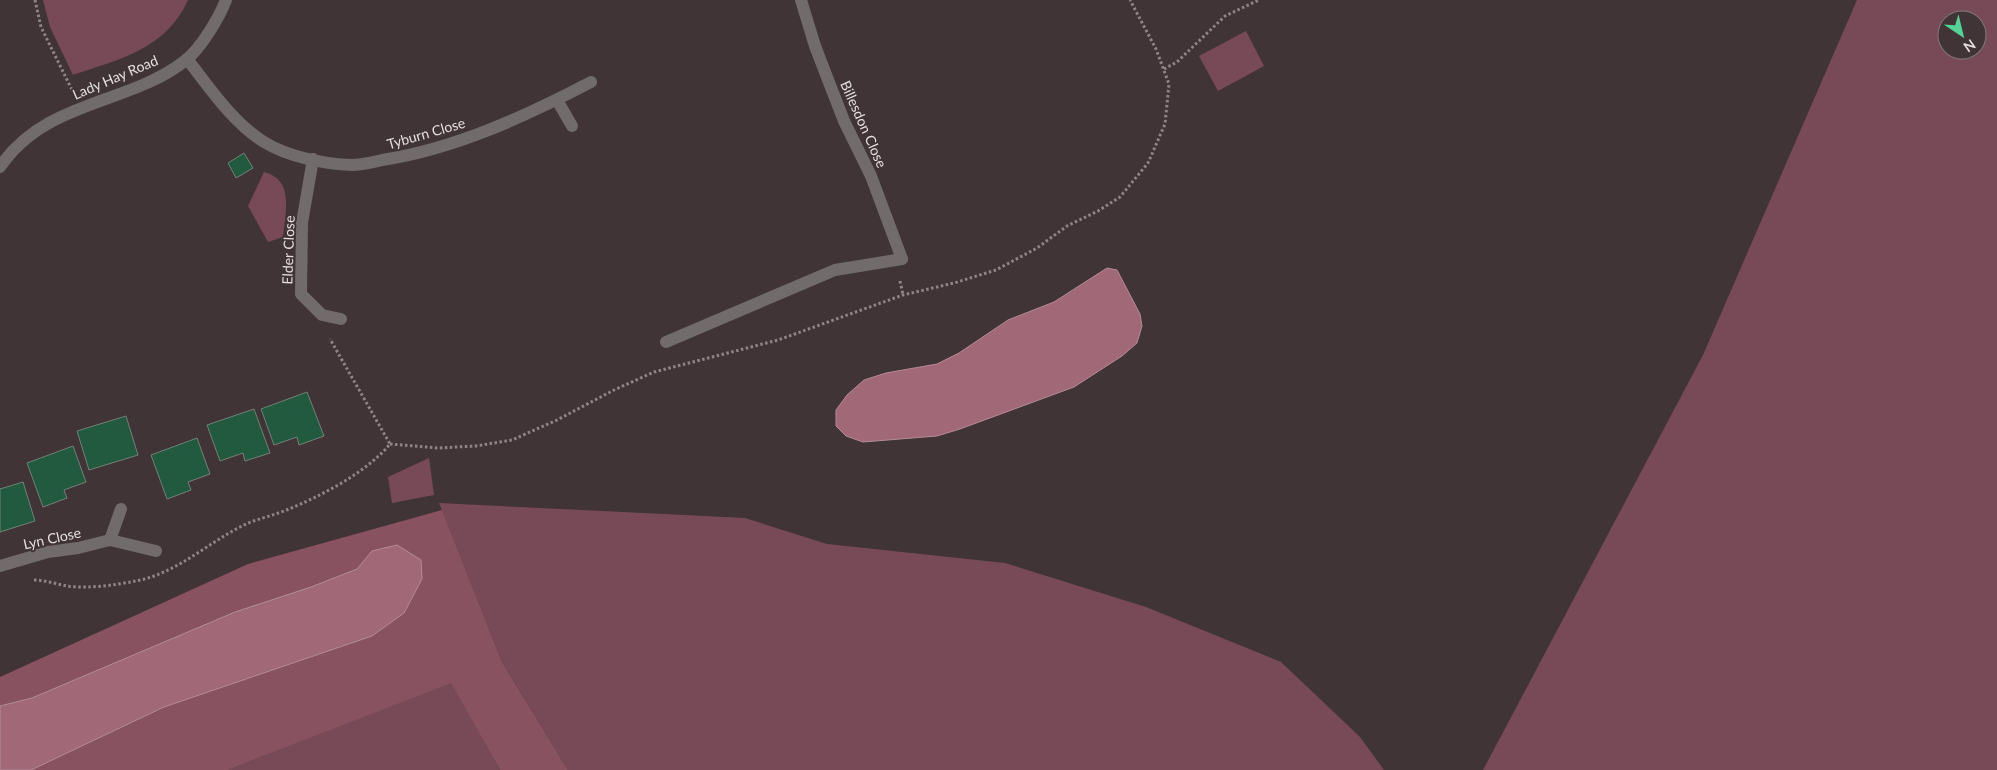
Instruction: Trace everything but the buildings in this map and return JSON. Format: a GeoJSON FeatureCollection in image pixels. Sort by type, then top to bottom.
{"type":"FeatureCollection","features":[{"type":"Feature","properties":{"kind":"street","name":"Lady Hay Road"},"geometry":{"type":"LineString","coordinates":[[0,167],[22,143],[41,127],[80,107],[153,79],[187,60],[219,19],[226,0]]}},
{"type":"Feature","properties":{"kind":"street","name":"Billesdon Close"},"geometry":{"type":"LineString","coordinates":[[666,342],[834,270],[902,259],[871,176],[844,121],[831,88],[815,46],[801,0]]}},
{"type":"Feature","properties":{"kind":"street","name":"Tyburn Close"},"geometry":{"type":"LineString","coordinates":[[187,60],[245,128],[264,142],[287,153],[313,159],[352,164],[406,156],[460,141],[556,100],[590,82]]}},
{"type":"Feature","properties":{"kind":"street"},"geometry":{"type":"LineString","coordinates":[[556,100],[572,126]]}},
{"type":"Feature","properties":{"kind":"street","name":"Elder Close"},"geometry":{"type":"LineString","coordinates":[[313,159],[302,223],[301,294],[322,316]]}},
{"type":"Feature","properties":{"kind":"street"},"geometry":{"type":"LineString","coordinates":[[322,316],[341,319]]}},
{"type":"Feature","properties":{"kind":"street"},"geometry":{"type":"LineString","coordinates":[[110,540],[121,509]]}},
{"type":"Feature","properties":{"kind":"street","name":"Lyn Close"},"geometry":{"type":"LineString","coordinates":[[0,566],[48,552],[78,548],[110,540],[156,551]]}},
{"type":"Feature","properties":{"kind":"path"},"geometry":{"type":"LineString","coordinates":[[35,0],[42,28],[80,107]]}},
{"type":"Feature","properties":{"kind":"path"},"geometry":{"type":"LineString","coordinates":[[1164,70],[1177,62],[1225,16],[1259,0]]}},
{"type":"Feature","properties":{"kind":"path"},"geometry":{"type":"LineString","coordinates":[[28,580],[43,580],[69,586],[105,584],[136,581],[166,572],[238,528],[322,494],[376,460],[390,444],[326,332],[322,316]]}},
{"type":"Feature","properties":{"kind":"shaded area"},"geometry":{"type":"Polygon","coordinates":[[[43,0],[188,0],[179,17],[154,41],[124,57],[73,75],[50,27],[43,0]]]}},
{"type":"Feature","properties":{"kind":"shaded area"},"geometry":{"type":"Polygon","coordinates":[[[1857,0],[1997,0],[1997,770],[1483,770],[1703,355],[1857,0]]]}},
{"type":"Feature","properties":{"kind":"shaded area"},"geometry":{"type":"Polygon","coordinates":[[[1246,31],[1264,66],[1218,91],[1199,56],[1246,31]]]}},
{"type":"Feature","properties":{"kind":"shaded area"},"geometry":{"type":"Polygon","coordinates":[[[264,172],[274,176],[280,182],[286,198],[283,237],[268,242],[248,206],[264,172]]]}},
{"type":"Feature","properties":{"kind":"shaded area"},"geometry":{"type":"Polygon","coordinates":[[[1107,268],[1117,270],[1140,314],[1142,326],[1137,343],[1122,356],[1074,387],[937,436],[863,442],[846,436],[836,426],[836,410],[847,395],[864,380],[886,373],[937,364],[959,353],[1008,320],[1054,302],[1107,268]]]}},
{"type":"Feature","properties":{"kind":"shaded area"},"geometry":{"type":"Polygon","coordinates":[[[429,458],[434,495],[392,503],[388,477],[429,458]]]}},
{"type":"Feature","properties":{"kind":"shaded area"},"geometry":{"type":"Polygon","coordinates":[[[439,503],[745,518],[827,544],[1005,563],[1146,607],[1281,662],[1360,737],[1384,770],[568,770],[502,662],[439,503]]]}},
{"type":"Feature","properties":{"kind":"shaded area"},"geometry":{"type":"Polygon","coordinates":[[[442,510],[502,662],[568,770],[500,770],[451,683],[228,770],[0,770],[0,677],[248,564],[442,510]]]}},
{"type":"Feature","properties":{"kind":"shaded area"},"geometry":{"type":"Polygon","coordinates":[[[397,545],[421,560],[422,579],[404,613],[372,636],[164,707],[31,770],[0,770],[0,706],[32,698],[235,612],[311,587],[357,569],[372,551],[397,545]]]}},
{"type":"Feature","properties":{"kind":"shaded area"},"geometry":{"type":"Polygon","coordinates":[[[451,682],[500,770],[228,770],[451,682]]]}}]}
